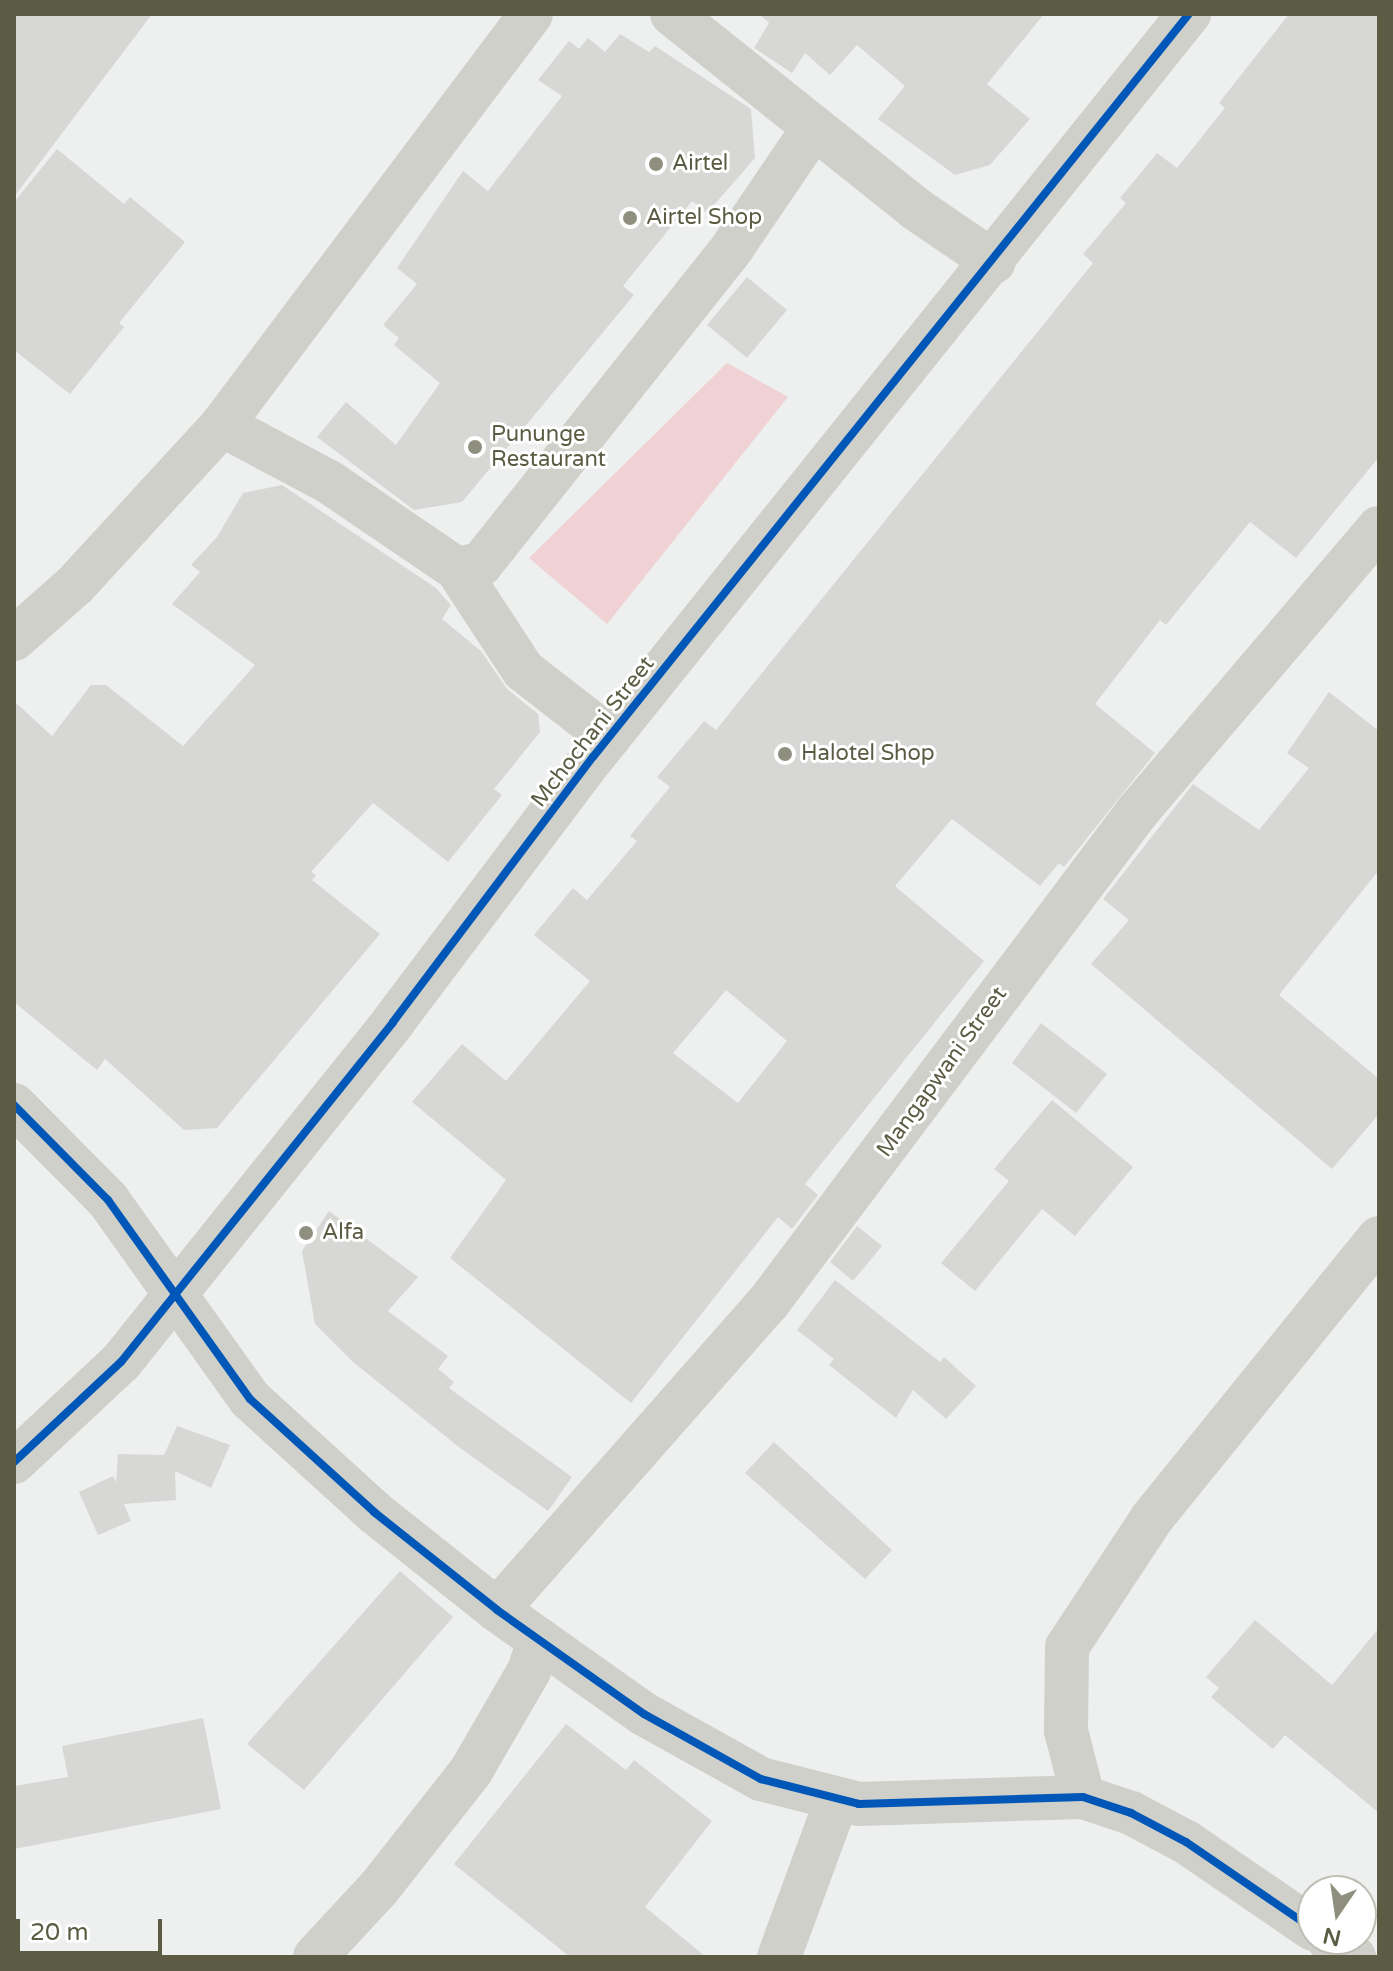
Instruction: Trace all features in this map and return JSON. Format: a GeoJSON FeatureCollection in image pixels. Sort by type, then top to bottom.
{"type":"FeatureCollection","features":[{"type":"Feature","properties":{"kind":"street"},"geometry":{"type":"LineString","coordinates":[[14,639],[75,585],[222,425],[531,14]]}},
{"type":"Feature","properties":{"kind":"street"},"geometry":{"type":"LineString","coordinates":[[672,14],[813,129],[994,262]]}},
{"type":"Feature","properties":{"kind":"street","name":"Mchochani Street"},"geometry":{"type":"LineString","coordinates":[[14,1462],[121,1362],[384,1035],[609,737],[994,262],[1189,14]]}},
{"type":"Feature","properties":{"kind":"street"},"geometry":{"type":"LineString","coordinates":[[457,569],[481,564],[732,248],[813,129]]}},
{"type":"Feature","properties":{"kind":"street"},"geometry":{"type":"LineString","coordinates":[[222,425],[329,482],[457,569],[523,670],[609,737]]}},
{"type":"Feature","properties":{"kind":"street","name":"Mangapwani Street"},"geometry":{"type":"LineString","coordinates":[[497,1610],[768,1303],[1137,812],[1372,552]]}},
{"type":"Feature","properties":{"kind":"street"},"geometry":{"type":"LineString","coordinates":[[14,1105],[108,1200],[250,1399],[374,1512],[497,1610],[644,1714],[737,1769],[837,1799],[876,1805],[1083,1797],[1131,1813],[1186,1842],[1297,1918]]}},
{"type":"Feature","properties":{"kind":"street"},"geometry":{"type":"LineString","coordinates":[[1083,1797],[1066,1731],[1067,1647],[1152,1518],[1379,1238]]}},
{"type":"Feature","properties":{"kind":"street"},"geometry":{"type":"LineString","coordinates":[[315,1957],[379,1888],[471,1771],[529,1671],[539,1640]]}},
{"type":"Feature","properties":{"kind":"street"},"geometry":{"type":"LineString","coordinates":[[779,1957],[837,1799]]}},
{"type":"Feature","properties":{"kind":"shaded area"},"geometry":{"type":"Polygon","coordinates":[[[727,363],[788,397],[607,624],[529,558],[727,363]]]}},
{"type":"Feature","properties":{"kind":"building"},"geometry":{"type":"Polygon","coordinates":[[[14,14],[152,14],[14,197],[14,14]]]}},
{"type":"Feature","properties":{"kind":"building"},"geometry":{"type":"Polygon","coordinates":[[[759,14],[1044,14],[987,84],[1030,119],[990,165],[955,175],[878,119],[905,86],[857,45],[830,75],[805,53],[792,73],[754,48],[769,23],[759,14]]]}},
{"type":"Feature","properties":{"kind":"building"},"geometry":{"type":"Polygon","coordinates":[[[1289,14],[1379,14],[1379,457],[1296,558],[1250,522],[1166,625],[1160,620],[1095,704],[1155,753],[1064,867],[1059,863],[1040,886],[952,819],[895,886],[984,961],[805,1184],[818,1195],[792,1229],[778,1217],[631,1403],[450,1258],[506,1180],[412,1102],[462,1044],[506,1081],[590,981],[534,935],[573,888],[587,900],[637,841],[630,836],[670,787],[657,777],[704,721],[716,730],[1093,263],[1083,254],[1126,203],[1120,198],[1157,153],[1177,168],[1225,108],[1219,103],[1289,14]],[[726,990],[673,1053],[738,1103],[787,1041],[726,990]]]}},
{"type":"Feature","properties":{"kind":"building"},"geometry":{"type":"Polygon","coordinates":[[[620,34],[649,52],[655,46],[751,109],[755,158],[707,213],[692,201],[623,286],[634,295],[462,502],[414,510],[317,437],[346,402],[396,445],[440,383],[394,345],[399,338],[383,325],[417,284],[397,268],[463,171],[488,191],[562,96],[538,80],[569,41],[579,49],[588,38],[605,52],[620,34]]]}},
{"type":"Feature","properties":{"kind":"building"},"geometry":{"type":"Polygon","coordinates":[[[57,149],[124,204],[130,197],[185,242],[119,323],[124,327],[70,394],[14,350],[14,202],[57,149]]]}},
{"type":"Feature","properties":{"kind":"building"},"geometry":{"type":"Polygon","coordinates":[[[747,277],[787,310],[747,358],[707,325],[747,277]]]}},
{"type":"Feature","properties":{"kind":"building"},"geometry":{"type":"Polygon","coordinates":[[[282,485],[436,588],[451,605],[442,619],[481,651],[507,689],[538,714],[540,732],[494,789],[502,795],[448,862],[373,803],[311,872],[316,875],[312,880],[380,934],[217,1128],[184,1130],[105,1059],[97,1070],[14,1002],[14,701],[52,736],[91,685],[106,685],[183,746],[255,665],[172,604],[200,572],[191,565],[217,537],[243,493],[282,485]]]}},
{"type":"Feature","properties":{"kind":"building"},"geometry":{"type":"Polygon","coordinates":[[[1329,692],[1379,731],[1379,870],[1279,995],[1379,1079],[1379,1114],[1332,1169],[1091,964],[1129,920],[1103,899],[1193,784],[1259,830],[1309,768],[1287,753],[1329,692]]]}},
{"type":"Feature","properties":{"kind":"building"},"geometry":{"type":"Polygon","coordinates":[[[1041,1023],[1107,1074],[1076,1113],[1012,1063],[1041,1023]]]}},
{"type":"Feature","properties":{"kind":"building"},"geometry":{"type":"Polygon","coordinates":[[[1052,1100],[1133,1167],[1075,1236],[1042,1209],[975,1291],[941,1263],[1009,1181],[994,1169],[1052,1100]]]}},
{"type":"Feature","properties":{"kind":"building"},"geometry":{"type":"Polygon","coordinates":[[[329,1211],[418,1277],[388,1311],[448,1356],[438,1369],[454,1382],[449,1388],[572,1477],[548,1511],[460,1448],[353,1362],[315,1324],[302,1251],[329,1211]]]}},
{"type":"Feature","properties":{"kind":"building"},"geometry":{"type":"Polygon","coordinates":[[[857,1226],[882,1246],[853,1281],[830,1262],[857,1226]]]}},
{"type":"Feature","properties":{"kind":"building"},"geometry":{"type":"Polygon","coordinates":[[[835,1280],[940,1362],[944,1357],[976,1386],[946,1419],[913,1390],[896,1418],[829,1365],[834,1359],[797,1330],[835,1280]]]}},
{"type":"Feature","properties":{"kind":"building"},"geometry":{"type":"Polygon","coordinates":[[[177,1426],[230,1445],[211,1488],[175,1471],[176,1500],[124,1504],[131,1521],[98,1535],[79,1492],[113,1476],[116,1482],[118,1454],[164,1455],[177,1426]]]}},
{"type":"Feature","properties":{"kind":"building"},"geometry":{"type":"Polygon","coordinates":[[[774,1442],[892,1550],[865,1579],[745,1473],[774,1442]]]}},
{"type":"Feature","properties":{"kind":"building"},"geometry":{"type":"Polygon","coordinates":[[[400,1571],[453,1617],[304,1790],[247,1744],[400,1571]]]}},
{"type":"Feature","properties":{"kind":"building"},"geometry":{"type":"Polygon","coordinates":[[[1255,1620],[1332,1685],[1379,1628],[1379,1813],[1285,1735],[1273,1749],[1211,1697],[1219,1688],[1206,1677],[1255,1620]]]}},
{"type":"Feature","properties":{"kind":"building"},"geometry":{"type":"Polygon","coordinates":[[[203,1718],[221,1809],[14,1849],[14,1786],[68,1777],[62,1746],[203,1718]]]}},
{"type":"Feature","properties":{"kind":"building"},"geometry":{"type":"Polygon","coordinates":[[[566,1724],[626,1770],[634,1760],[712,1821],[645,1907],[706,1957],[570,1957],[454,1864],[566,1724]]]}},
{"type":"Feature","properties":{"kind":"cycle path"},"geometry":{"type":"LineString","coordinates":[[14,1462],[121,1362],[393,1022],[593,757],[1189,14]]}},
{"type":"Feature","properties":{"kind":"cycle path"},"geometry":{"type":"LineString","coordinates":[[14,1105],[108,1200],[250,1399],[374,1512],[497,1610],[644,1714],[761,1779],[859,1804],[1083,1797],[1131,1813],[1186,1842],[1297,1918]]}},
{"type":"Feature","properties":{"kind":"place","name":"Airtel"},"geometry":{"type":"Point","coordinates":[656,164]}},
{"type":"Feature","properties":{"kind":"place","name":"Airtel Shop"},"geometry":{"type":"Point","coordinates":[630,218]}},
{"type":"Feature","properties":{"kind":"place","name":"Pununge Restaurant"},"geometry":{"type":"Point","coordinates":[475,447]}},
{"type":"Feature","properties":{"kind":"place","name":"Halotel Shop"},"geometry":{"type":"Point","coordinates":[785,754]}},
{"type":"Feature","properties":{"kind":"place","name":"Alfa"},"geometry":{"type":"Point","coordinates":[306,1233]}}]}
